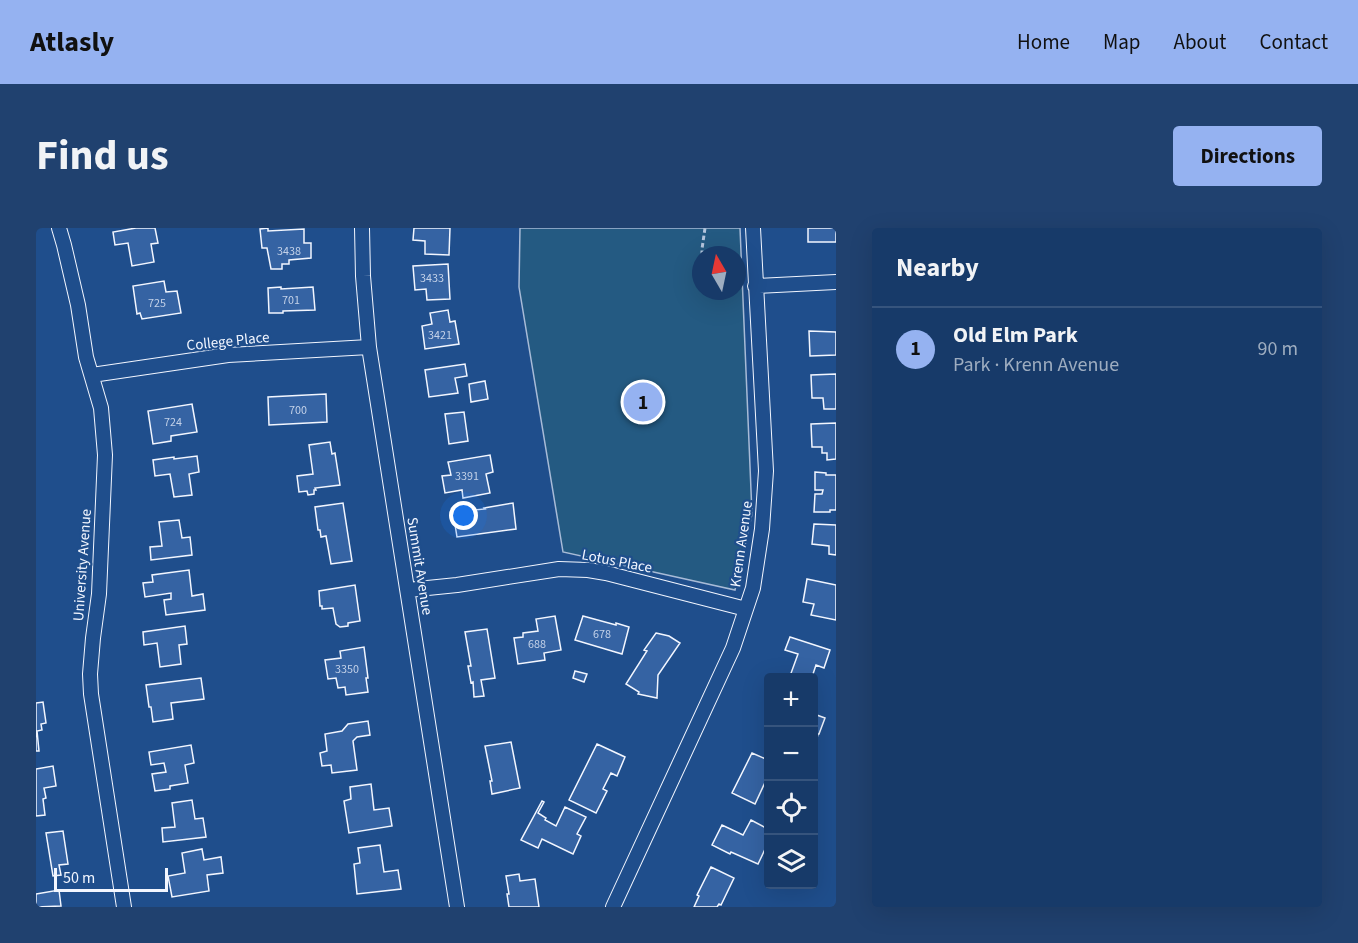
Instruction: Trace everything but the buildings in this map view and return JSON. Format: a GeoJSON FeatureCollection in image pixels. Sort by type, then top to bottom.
{"type":"FeatureCollection","features":[{"type":"Feature","properties":{"kind":"street","name":"University Avenue"},"geometry":{"type":"LineString","coordinates":[[59,228],[78,305],[86,357],[101,408],[105,455],[99,594],[93,638],[90,694],[124,907]]}},
{"type":"Feature","properties":{"kind":"street","name":"Summit Avenue"},"geometry":{"type":"LineString","coordinates":[[363,228],[363,276],[369,347],[457,907]]}},
{"type":"Feature","properties":{"kind":"street","name":"Krenn Avenue"},"geometry":{"type":"LineString","coordinates":[[613,907],[733,648],[753,588],[762,529],[766,471],[753,228]]}},
{"type":"Feature","properties":{"kind":"street"},"geometry":{"type":"LineString","coordinates":[[755,286],[836,282]]}},
{"type":"Feature","properties":{"kind":"street","name":"College Place"},"geometry":{"type":"LineString","coordinates":[[92,375],[228,356],[369,347]]}},
{"type":"Feature","properties":{"kind":"street","name":"Lotus Place"},"geometry":{"type":"LineString","coordinates":[[408,590],[559,569],[588,570],[746,609]]}},
{"type":"Feature","properties":{"kind":"path"},"geometry":{"type":"LineString","coordinates":[[702,246],[705,228]]}},
{"type":"Feature","properties":{"kind":"shaded area"},"geometry":{"type":"Polygon","coordinates":[[[520,228],[740,228],[741,246],[692,246],[692,300],[743,300],[752,514],[735,590],[563,552],[519,287],[520,228]]]}},
{"type":"Feature","properties":{"kind":"place","name":"Old Elm Park"},"geometry":{"type":"Point","coordinates":[643,402]}}]}
